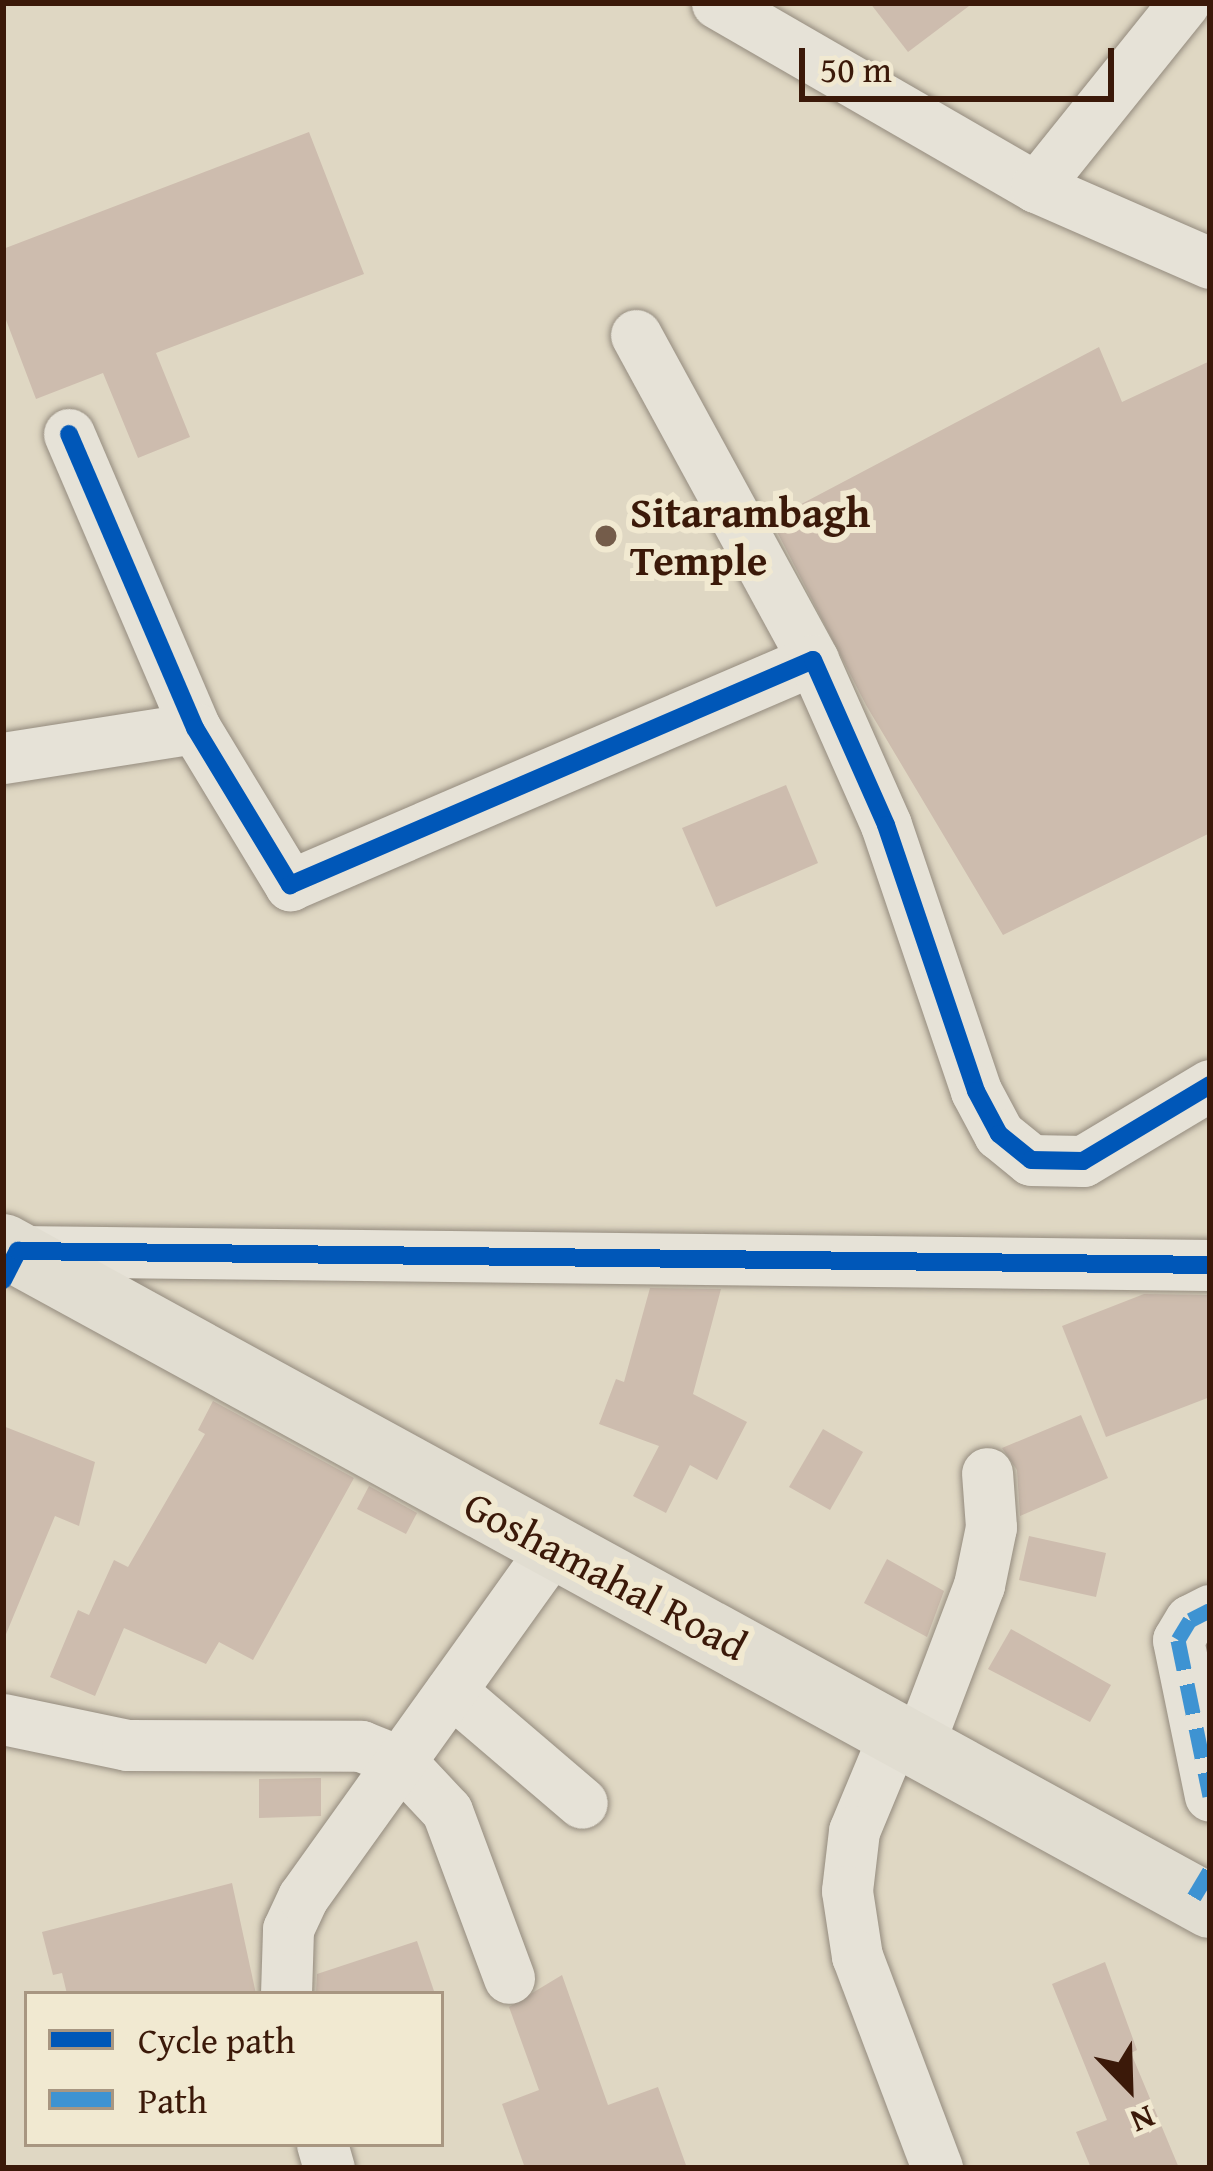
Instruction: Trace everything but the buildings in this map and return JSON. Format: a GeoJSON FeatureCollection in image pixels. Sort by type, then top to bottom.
{"type":"FeatureCollection","features":[{"type":"Feature","properties":{"kind":"main road","name":"Goshamahal Road"},"geometry":{"type":"LineString","coordinates":[[8,1258],[1205,1891]]}},
{"type":"Feature","properties":{"kind":"street"},"geometry":{"type":"LineString","coordinates":[[717,3],[1036,187],[1210,263]]}},
{"type":"Feature","properties":{"kind":"street"},"geometry":{"type":"LineString","coordinates":[[1036,187],[1184,3]]}},
{"type":"Feature","properties":{"kind":"street"},"geometry":{"type":"LineString","coordinates":[[636,335],[813,660],[886,825],[976,1091],[999,1134],[1031,1160],[1083,1162],[1210,1085]]}},
{"type":"Feature","properties":{"kind":"street"},"geometry":{"type":"LineString","coordinates":[[69,434],[195,728],[290,885],[813,660]]}},
{"type":"Feature","properties":{"kind":"street"},"geometry":{"type":"LineString","coordinates":[[3,758],[195,728]]}},
{"type":"Feature","properties":{"kind":"street"},"geometry":{"type":"LineString","coordinates":[[8,1258],[1210,1265]]}},
{"type":"Feature","properties":{"kind":"street"},"geometry":{"type":"LineString","coordinates":[[937,2168],[856,1956],[847,1892],[854,1831],[907,1737],[979,1585],[991,1527],[987,1473]]}},
{"type":"Feature","properties":{"kind":"street"},"geometry":{"type":"LineString","coordinates":[[286,1991],[288,1929],[302,1898],[553,1548]]}},
{"type":"Feature","properties":{"kind":"street"},"geometry":{"type":"LineString","coordinates":[[1210,1610],[1190,1619],[1178,1640],[1210,1796]]}},
{"type":"Feature","properties":{"kind":"street"},"geometry":{"type":"LineString","coordinates":[[451,1691],[582,1804]]}},
{"type":"Feature","properties":{"kind":"street"},"geometry":{"type":"LineString","coordinates":[[3,1719],[127,1745],[361,1746],[401,1762],[447,1811],[509,1978]]}},
{"type":"Feature","properties":{"kind":"marked path"},"geometry":{"type":"LineString","coordinates":[[1210,1610],[1190,1620],[1178,1640],[1210,1796]]}},
{"type":"Feature","properties":{"kind":"marked path"},"geometry":{"type":"LineString","coordinates":[[1194,1897],[1210,1870]]}},
{"type":"Feature","properties":{"kind":"cycle path"},"geometry":{"type":"LineString","coordinates":[[69,434],[195,728],[290,885],[813,660],[886,825],[976,1091],[999,1134],[1031,1160],[1083,1161],[1210,1085]]}},
{"type":"Feature","properties":{"kind":"cycle path"},"geometry":{"type":"LineString","coordinates":[[3,1280],[18,1251],[1210,1265]]}},
{"type":"Feature","properties":{"kind":"place","name":"Sitarambagh Temple"},"geometry":{"type":"Point","coordinates":[606,536]}}]}
